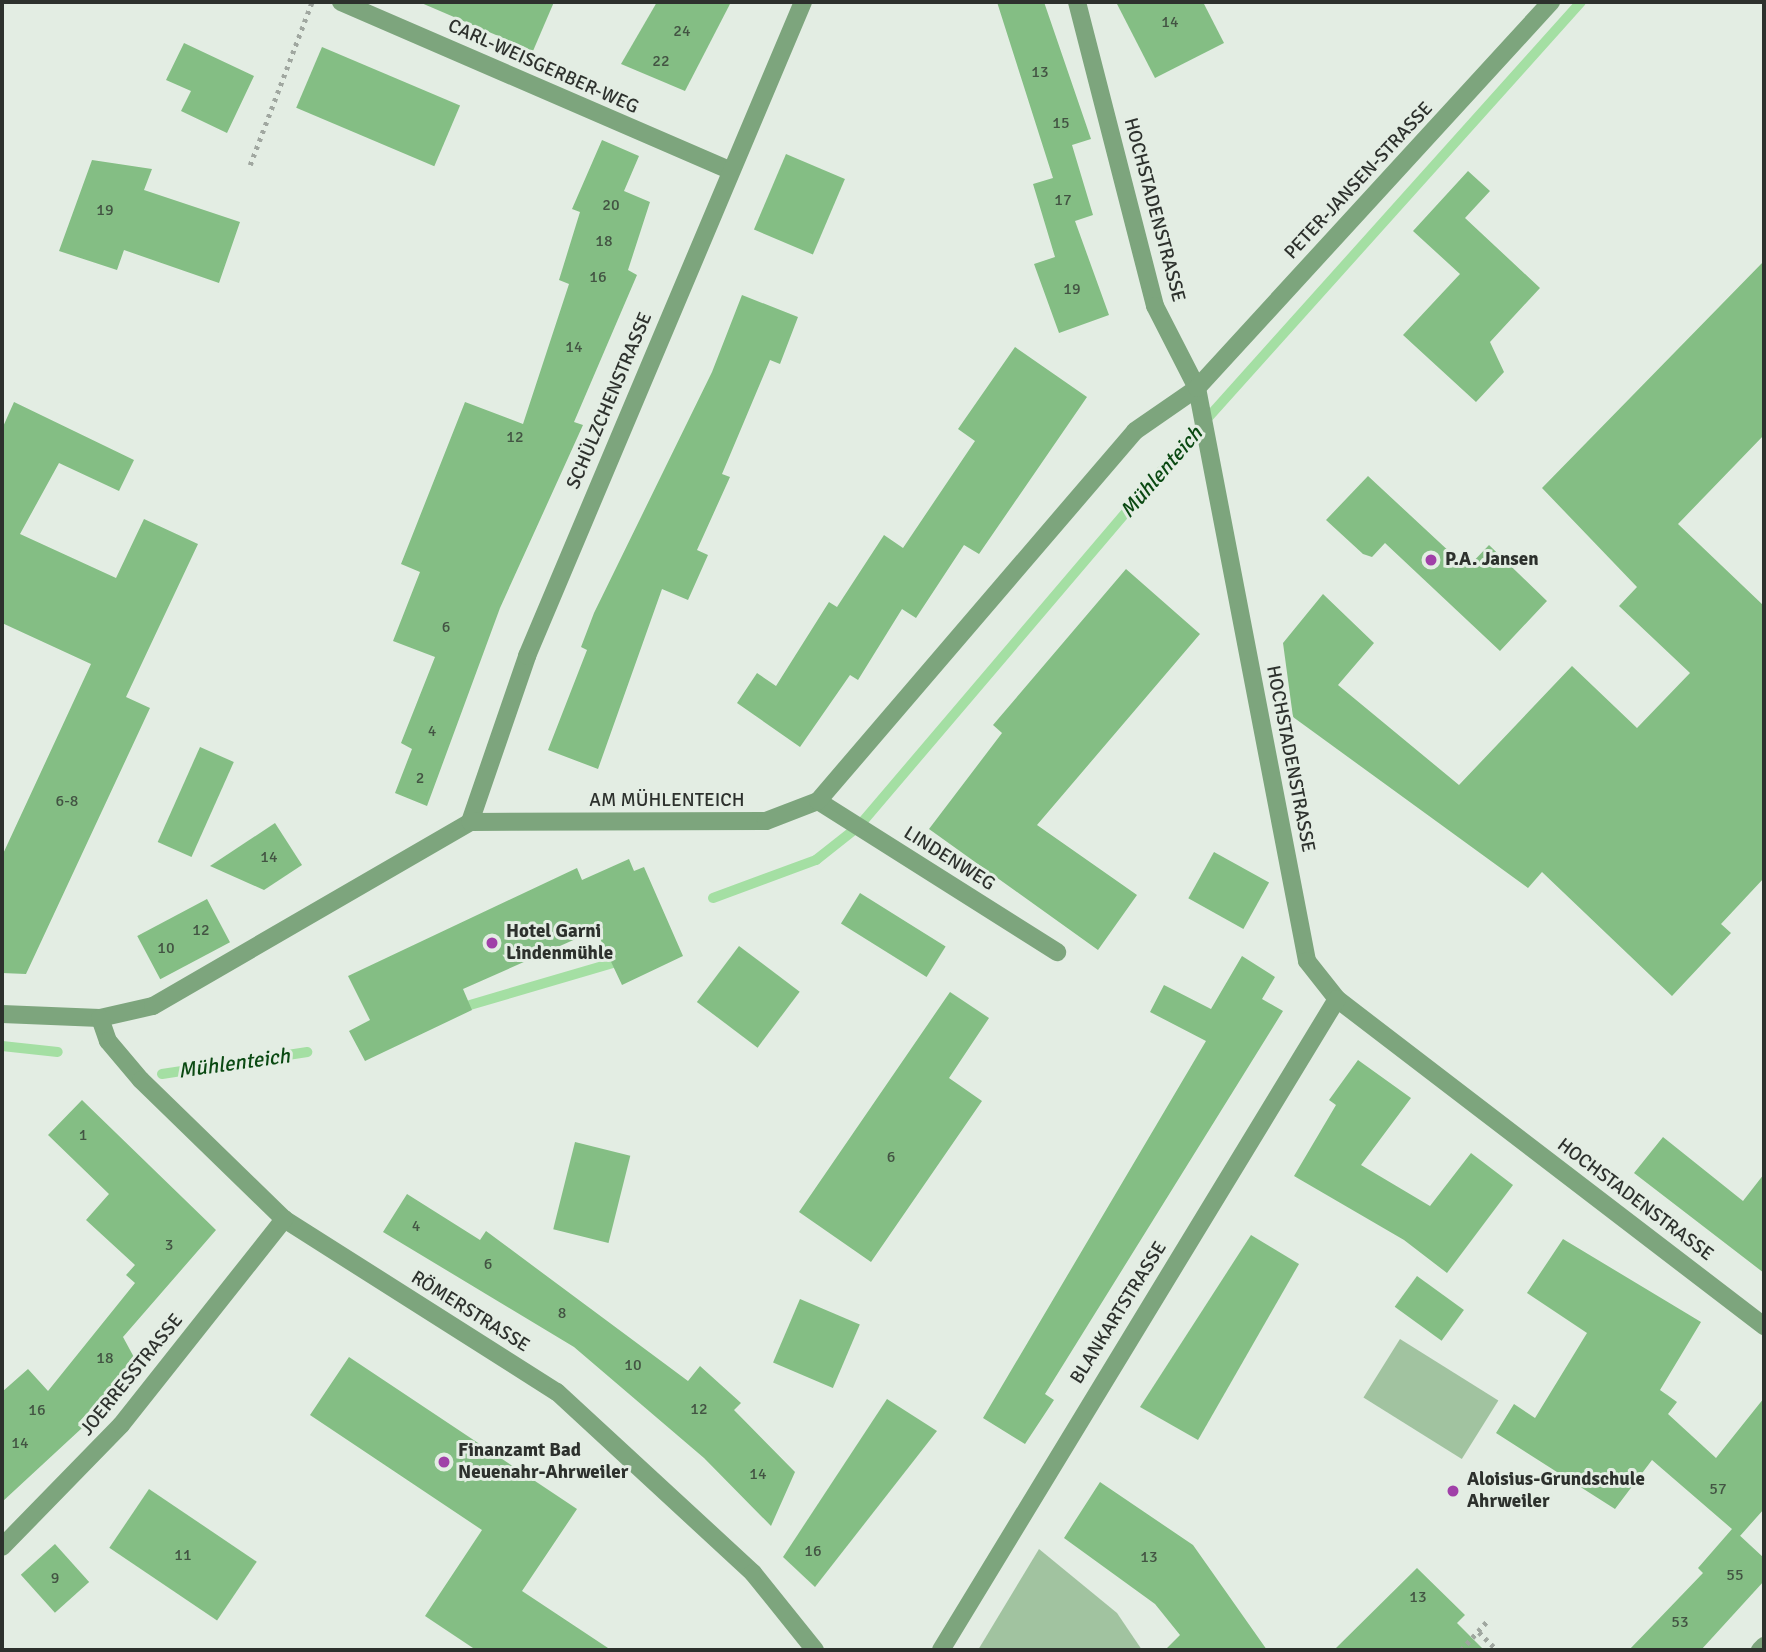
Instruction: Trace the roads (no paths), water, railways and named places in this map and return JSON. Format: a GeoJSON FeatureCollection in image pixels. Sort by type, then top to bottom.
{"type":"FeatureCollection","features":[{"type":"Feature","properties":{"kind":"street","name":"CARL-WEISGERBER-WEG"},"geometry":{"type":"LineString","coordinates":[[341,2],[729,170]]}},
{"type":"Feature","properties":{"kind":"street","name":"SCHÜLZCHENSTRASSE"},"geometry":{"type":"LineString","coordinates":[[470,822],[527,656],[729,170],[803,2]]}},
{"type":"Feature","properties":{"kind":"street","name":"HOCHSTADENSTRASSE"},"geometry":{"type":"LineString","coordinates":[[1077,2],[1155,306],[1199,397],[1307,961],[1337,999],[1764,1326]]}},
{"type":"Feature","properties":{"kind":"street","name":"PETER-JANSEN-STRASSE"},"geometry":{"type":"LineString","coordinates":[[1199,397],[1551,2]]}},
{"type":"Feature","properties":{"kind":"street","name":"AM MÜHLENTEICH"},"geometry":{"type":"LineString","coordinates":[[2,1014],[100,1018],[153,1006],[470,822],[766,821],[818,801],[1135,431],[1199,397]]}},
{"type":"Feature","properties":{"kind":"street","name":"LINDENWEG"},"geometry":{"type":"LineString","coordinates":[[818,801],[1057,952]]}},
{"type":"Feature","properties":{"kind":"street","name":"BLANKARTSTRASSE"},"geometry":{"type":"LineString","coordinates":[[941,1650],[1337,999]]}},
{"type":"Feature","properties":{"kind":"street","name":"RÖMERSTRASSE"},"geometry":{"type":"LineString","coordinates":[[100,1018],[108,1041],[141,1080],[284,1219],[556,1392],[753,1573],[816,1650]]}},
{"type":"Feature","properties":{"kind":"street","name":"JOERRESSTRASSE"},"geometry":{"type":"LineString","coordinates":[[2,1547],[121,1425],[284,1219]]}},
{"type":"Feature","properties":{"kind":"street"},"geometry":{"type":"LineString","coordinates":[[1760,1650],[1764,1646]]}},
{"type":"Feature","properties":{"kind":"waterway","name":"Mühlenteich"},"geometry":{"type":"LineString","coordinates":[[713,898],[816,860],[859,826],[1170,460],[1581,2]]}},
{"type":"Feature","properties":{"kind":"waterway","name":"Mühlenteich"},"geometry":{"type":"LineString","coordinates":[[470,1005],[613,963]]}},
{"type":"Feature","properties":{"kind":"waterway","name":"Mühlenteich"},"geometry":{"type":"LineString","coordinates":[[2,1046],[58,1052]]}},
{"type":"Feature","properties":{"kind":"waterway","name":"Mühlenteich"},"geometry":{"type":"LineString","coordinates":[[162,1074],[307,1052]]}},
{"type":"Feature","properties":{"kind":"place","name":"P.A. Jansen"},"geometry":{"type":"Point","coordinates":[1431,560]}},
{"type":"Feature","properties":{"kind":"place","name":"Hotel Garni Lindenmühle"},"geometry":{"type":"Point","coordinates":[492,943]}},
{"type":"Feature","properties":{"kind":"place","name":"Finanzamt Bad Neuenahr-Ahrweiler"},"geometry":{"type":"Point","coordinates":[444,1462]}},
{"type":"Feature","properties":{"kind":"place","name":"Aloisius-Grundschule Ahrweiler"},"geometry":{"type":"Point","coordinates":[1453,1491]}}]}
